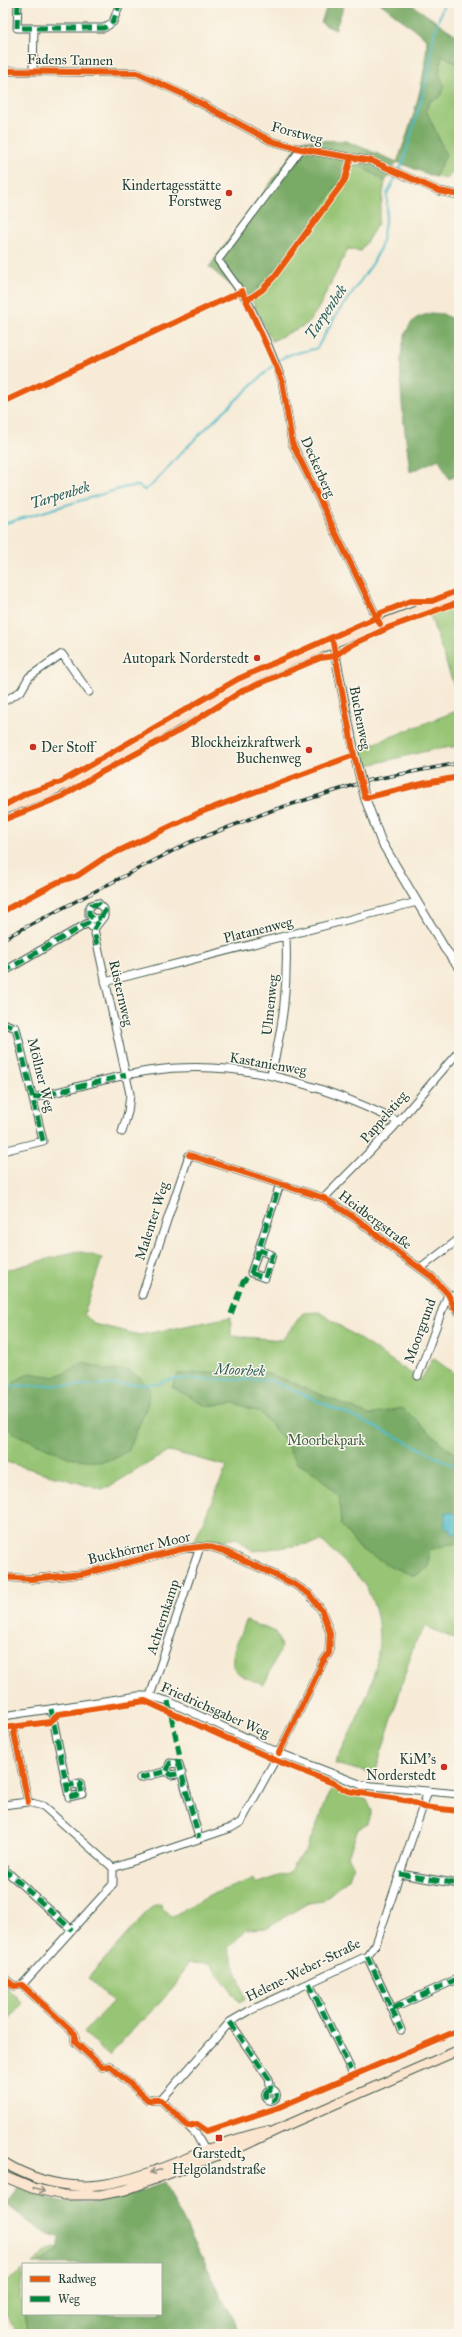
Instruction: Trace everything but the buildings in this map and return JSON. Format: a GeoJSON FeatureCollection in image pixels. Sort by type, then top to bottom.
{"type":"FeatureCollection","features":[{"type":"Feature","properties":{"kind":"main road"},"geometry":{"type":"LineString","coordinates":[[3,810],[58,788],[116,757],[239,685],[332,643],[459,595]]}},
{"type":"Feature","properties":{"kind":"main road"},"geometry":{"type":"LineString","coordinates":[[3,2176],[32,2188],[52,2194],[96,2195],[136,2187],[255,2141],[285,2126],[459,2050]]}},
{"type":"Feature","properties":{"kind":"main road"},"geometry":{"type":"LineString","coordinates":[[3,2162],[26,2175],[63,2185],[87,2186],[111,2184],[139,2177],[236,2140],[285,2126]]}},
{"type":"Feature","properties":{"kind":"street"},"geometry":{"type":"LineString","coordinates":[[18,3],[17,28],[104,28],[113,22],[120,3]]}},
{"type":"Feature","properties":{"kind":"street"},"geometry":{"type":"LineString","coordinates":[[33,71],[34,28]]}},
{"type":"Feature","properties":{"kind":"street","name":"Fadens Tannen"},"geometry":{"type":"LineString","coordinates":[[3,71],[137,73]]}},
{"type":"Feature","properties":{"kind":"street","name":"Forstweg"},"geometry":{"type":"LineString","coordinates":[[137,73],[185,95],[271,141],[302,149],[372,161],[439,191],[459,195]]}},
{"type":"Feature","properties":{"kind":"street","name":"Deckerberg"},"geometry":{"type":"LineString","coordinates":[[302,149],[218,260],[247,300],[282,380],[292,443],[380,624]]}},
{"type":"Feature","properties":{"kind":"street","name":"Buchenweg"},"geometry":{"type":"LineString","coordinates":[[332,643],[365,798],[381,841],[444,949],[459,966]]}},
{"type":"Feature","properties":{"kind":"street"},"geometry":{"type":"LineString","coordinates":[[3,702],[21,691],[29,677],[62,654],[89,692]]}},
{"type":"Feature","properties":{"kind":"street","name":"Platanenweg"},"geometry":{"type":"LineString","coordinates":[[105,982],[286,937],[417,902]]}},
{"type":"Feature","properties":{"kind":"street"},"geometry":{"type":"LineString","coordinates":[[3,972],[88,922],[94,929],[104,914],[104,909],[98,904],[90,907],[89,915],[94,919],[101,918]]}},
{"type":"Feature","properties":{"kind":"street","name":"Rüsternweg"},"geometry":{"type":"LineString","coordinates":[[89,915],[94,929],[130,1094],[128,1112],[122,1132]]}},
{"type":"Feature","properties":{"kind":"street","name":"Ulmenweg"},"geometry":{"type":"LineString","coordinates":[[271,1075],[285,1012],[287,971],[286,937]]}},
{"type":"Feature","properties":{"kind":"street","name":"Möllner Weg"},"geometry":{"type":"LineString","coordinates":[[3,1023],[16,1028],[43,1141],[3,1151]]}},
{"type":"Feature","properties":{"kind":"street","name":"Pappelstieg"},"geometry":{"type":"LineString","coordinates":[[324,1198],[399,1122],[459,1051]]}},
{"type":"Feature","properties":{"kind":"street","name":"Kastanienweg"},"geometry":{"type":"LineString","coordinates":[[126,1075],[199,1068],[271,1075],[332,1092],[399,1122]]}},
{"type":"Feature","properties":{"kind":"street"},"geometry":{"type":"LineString","coordinates":[[33,1098],[126,1075]]}},
{"type":"Feature","properties":{"kind":"street","name":"Heidbergstraße"},"geometry":{"type":"LineString","coordinates":[[189,1155],[324,1198],[358,1220],[400,1254],[421,1268],[448,1294],[454,1307],[459,1312]]}},
{"type":"Feature","properties":{"kind":"street","name":"Malenter Weg"},"geometry":{"type":"LineString","coordinates":[[142,1295],[189,1155]]}},
{"type":"Feature","properties":{"kind":"street"},"geometry":{"type":"LineString","coordinates":[[259,1250],[280,1184]]}},
{"type":"Feature","properties":{"kind":"street"},"geometry":{"type":"LineString","coordinates":[[421,1268],[459,1239]]}},
{"type":"Feature","properties":{"kind":"street"},"geometry":{"type":"LineString","coordinates":[[448,1294],[459,1298]]}},
{"type":"Feature","properties":{"kind":"street","name":"Moorgrund"},"geometry":{"type":"LineString","coordinates":[[418,1376],[448,1294]]}},
{"type":"Feature","properties":{"kind":"street","name":"Buckhörner Moor"},"geometry":{"type":"LineString","coordinates":[[3,1577],[31,1579],[82,1574],[182,1549],[200,1547],[212,1548],[236,1557],[294,1584],[309,1594],[322,1611],[330,1633],[329,1653],[323,1662],[279,1753],[241,1822],[231,1828],[113,1868]]}},
{"type":"Feature","properties":{"kind":"street","name":"Achternkamp"},"geometry":{"type":"LineString","coordinates":[[150,1696],[200,1547]]}},
{"type":"Feature","properties":{"kind":"street","name":"Friedrichsgaber Weg"},"geometry":{"type":"LineString","coordinates":[[3,1716],[150,1696],[168,1701],[279,1753],[362,1785],[459,1794]]}},
{"type":"Feature","properties":{"kind":"street"},"geometry":{"type":"LineString","coordinates":[[51,1709],[66,1786]]}},
{"type":"Feature","properties":{"kind":"street"},"geometry":{"type":"LineString","coordinates":[[14,1732],[28,1802]]}},
{"type":"Feature","properties":{"kind":"street"},"geometry":{"type":"LineString","coordinates":[[167,1771],[169,1764],[176,1762],[180,1764],[199,1838]]}},
{"type":"Feature","properties":{"kind":"street"},"geometry":{"type":"LineString","coordinates":[[167,1771],[171,1775],[182,1773]]}},
{"type":"Feature","properties":{"kind":"street"},"geometry":{"type":"LineString","coordinates":[[140,1778],[167,1771]]}},
{"type":"Feature","properties":{"kind":"street","name":"Helene-Weber-Straße"},"geometry":{"type":"LineString","coordinates":[[161,2100],[230,2022],[249,2011],[367,1956],[376,1944],[428,1791]]}},
{"type":"Feature","properties":{"kind":"street"},"geometry":{"type":"LineString","coordinates":[[3,1805],[28,1802],[43,1806],[54,1814],[113,1868],[113,1884],[22,1985],[14,1986],[3,1977]]}},
{"type":"Feature","properties":{"kind":"street"},"geometry":{"type":"LineString","coordinates":[[3,1868],[72,1930]]}},
{"type":"Feature","properties":{"kind":"street"},"geometry":{"type":"LineString","coordinates":[[400,1874],[459,1884]]}},
{"type":"Feature","properties":{"kind":"street"},"geometry":{"type":"LineString","coordinates":[[367,1956],[401,2030]]}},
{"type":"Feature","properties":{"kind":"street"},"geometry":{"type":"LineString","coordinates":[[392,2009],[459,1978]]}},
{"type":"Feature","properties":{"kind":"street"},"geometry":{"type":"LineString","coordinates":[[309,1983],[351,2070]]}},
{"type":"Feature","properties":{"kind":"street"},"geometry":{"type":"LineString","coordinates":[[22,1985],[75,2034],[75,2042],[102,2067],[110,2066],[148,2100],[161,2100],[196,2134],[206,2151],[209,2160]]}},
{"type":"Feature","properties":{"kind":"street"},"geometry":{"type":"LineString","coordinates":[[230,2022],[269,2079],[271,2089]]}},
{"type":"Feature","properties":{"kind":"green space"},"geometry":{"type":"Polygon","coordinates":[[[328,3],[345,3],[335,30],[321,23],[328,3]]]}},
{"type":"Feature","properties":{"kind":"green space"},"geometry":{"type":"Polygon","coordinates":[[[380,3],[409,3],[459,37],[459,65],[442,55],[439,74],[445,86],[440,97],[430,101],[426,110],[446,155],[435,177],[397,162],[408,132],[421,86],[427,39],[380,3]]]}},
{"type":"Feature","properties":{"kind":"green space"},"geometry":{"type":"Polygon","coordinates":[[[442,55],[459,65],[459,167],[447,179],[435,177],[446,155],[426,110],[430,101],[444,86],[439,74],[442,55]]]}},
{"type":"Feature","properties":{"kind":"green space"},"geometry":{"type":"Polygon","coordinates":[[[302,140],[346,141],[397,162],[385,182],[363,167],[345,167],[342,178],[296,245],[269,277],[254,291],[240,301],[233,287],[209,267],[302,140]]]}},
{"type":"Feature","properties":{"kind":"green space"},"geometry":{"type":"Polygon","coordinates":[[[341,161],[363,167],[385,182],[378,223],[361,251],[348,249],[318,309],[307,324],[272,341],[247,290],[341,161]]]}},
{"type":"Feature","properties":{"kind":"green space"},"geometry":{"type":"Polygon","coordinates":[[[431,313],[443,314],[459,323],[459,475],[449,479],[439,459],[410,472],[403,415],[401,369],[402,349],[406,332],[414,320],[431,313]]]}},
{"type":"Feature","properties":{"kind":"green space"},"geometry":{"type":"Polygon","coordinates":[[[459,603],[459,701],[430,615],[459,603]]]}},
{"type":"Feature","properties":{"kind":"green space"},"geometry":{"type":"Polygon","coordinates":[[[459,710],[459,746],[431,750],[364,766],[360,749],[459,710]]]}},
{"type":"Feature","properties":{"kind":"green space","name":"Moorbekpark"},"geometry":{"type":"Polygon","coordinates":[[[78,1251],[102,1258],[84,1314],[94,1324],[140,1335],[231,1317],[231,1336],[282,1340],[303,1313],[319,1312],[421,1380],[433,1358],[459,1377],[459,1641],[426,1626],[414,1644],[375,1774],[335,1764],[355,1724],[372,1682],[377,1660],[379,1639],[377,1617],[366,1587],[343,1560],[323,1542],[253,1551],[236,1538],[193,1545],[227,1466],[169,1451],[103,1490],[3,1461],[3,1271],[78,1251]]]}},
{"type":"Feature","properties":{"kind":"green space"},"geometry":{"type":"Polygon","coordinates":[[[84,1363],[109,1370],[127,1370],[140,1377],[150,1390],[147,1406],[129,1450],[112,1460],[97,1462],[68,1457],[13,1433],[3,1419],[6,1402],[15,1381],[30,1373],[55,1377],[84,1363]]]}},
{"type":"Feature","properties":{"kind":"green space"},"geometry":{"type":"Polygon","coordinates":[[[258,1370],[291,1382],[369,1415],[402,1408],[451,1451],[459,1456],[459,1544],[450,1544],[429,1550],[429,1567],[415,1576],[392,1567],[360,1549],[341,1525],[339,1496],[316,1474],[297,1463],[283,1439],[260,1412],[234,1403],[206,1406],[172,1387],[178,1374],[258,1370]]]}},
{"type":"Feature","properties":{"kind":"green space"},"geometry":{"type":"Polygon","coordinates":[[[246,1621],[276,1632],[281,1647],[264,1685],[242,1676],[233,1666],[235,1646],[246,1621]]]}},
{"type":"Feature","properties":{"kind":"green space"},"geometry":{"type":"Polygon","coordinates":[[[332,1787],[367,1800],[372,1811],[368,1824],[358,1829],[348,1856],[353,1866],[349,1878],[322,1901],[308,1903],[266,1928],[247,1929],[228,1948],[246,1999],[240,2002],[210,1964],[187,1963],[175,1986],[146,2018],[138,2023],[109,2056],[84,2033],[113,2001],[88,1978],[152,1906],[161,1904],[162,1909],[171,1917],[215,1893],[253,1879],[255,1884],[290,1872],[293,1865],[306,1851],[332,1787]]]}},
{"type":"Feature","properties":{"kind":"green space"},"geometry":{"type":"Polygon","coordinates":[[[3,1985],[23,2003],[4,2025],[3,2024],[3,1985]]]}},
{"type":"Feature","properties":{"kind":"green space"},"geometry":{"type":"Polygon","coordinates":[[[3,2167],[37,2183],[59,2188],[135,2181],[136,2184],[99,2191],[62,2191],[33,2186],[20,2181],[3,2172],[3,2167]]]}},
{"type":"Feature","properties":{"kind":"green space"},"geometry":{"type":"Polygon","coordinates":[[[164,2183],[241,2334],[28,2334],[24,2315],[162,2315],[162,2263],[39,2263],[58,2250],[60,2238],[39,2230],[6,2204],[18,2188],[39,2196],[75,2203],[108,2200],[164,2183]]]}},
{"type":"Feature","properties":{"kind":"green space"},"geometry":{"type":"Polygon","coordinates":[[[59,2246],[58,2250],[39,2263],[33,2263],[48,2250],[59,2246]]]}},
{"type":"Feature","properties":{"kind":"green space"},"geometry":{"type":"Polygon","coordinates":[[[22,2271],[20,2295],[22,2315],[24,2315],[28,2334],[18,2334],[3,2309],[3,2284],[22,2271]]]}},
{"type":"Feature","properties":{"kind":"water"},"geometry":{"type":"Polygon","coordinates":[[[449,1511],[459,1516],[459,1533],[451,1534],[451,1530],[444,1528],[446,1512],[449,1511]]]}},
{"type":"Feature","properties":{"kind":"waterway","name":"Tarpenbek"},"geometry":{"type":"LineString","coordinates":[[277,362],[291,354],[317,348],[335,317],[373,263],[381,246],[387,210],[387,194],[403,163],[429,72],[433,38],[444,3]]}},
{"type":"Feature","properties":{"kind":"waterway","name":"Tarpenbek"},"geometry":{"type":"LineString","coordinates":[[3,524],[126,487],[139,486],[144,490],[148,488],[203,431],[274,365]]}},
{"type":"Feature","properties":{"kind":"waterway","name":"Moorbek"},"geometry":{"type":"LineString","coordinates":[[3,1386],[158,1384],[171,1379],[269,1380],[373,1425],[459,1468]]}},
{"type":"Feature","properties":{"kind":"railway"},"geometry":{"type":"LineString","coordinates":[[3,939],[188,843],[273,810],[370,780],[459,763]]}},
{"type":"Feature","properties":{"kind":"marked path"},"geometry":{"type":"LineString","coordinates":[[18,3],[17,28],[104,28],[113,22],[120,3]]}},
{"type":"Feature","properties":{"kind":"marked path"},"geometry":{"type":"LineString","coordinates":[[97,945],[94,929],[105,911],[99,904],[91,905],[89,915],[94,919],[101,918]]}},
{"type":"Feature","properties":{"kind":"marked path"},"geometry":{"type":"LineString","coordinates":[[3,972],[88,923],[94,929]]}},
{"type":"Feature","properties":{"kind":"marked path"},"geometry":{"type":"LineString","coordinates":[[3,1023],[16,1028],[43,1141]]}},
{"type":"Feature","properties":{"kind":"marked path"},"geometry":{"type":"LineString","coordinates":[[33,1098],[126,1075]]}},
{"type":"Feature","properties":{"kind":"marked path"},"geometry":{"type":"LineString","coordinates":[[231,1314],[243,1282],[251,1273],[280,1184]]}},
{"type":"Feature","properties":{"kind":"marked path"},"geometry":{"type":"LineString","coordinates":[[251,1273],[265,1278],[272,1255],[259,1250]]}},
{"type":"Feature","properties":{"kind":"marked path"},"geometry":{"type":"LineString","coordinates":[[168,1701],[180,1757],[178,1762]]}},
{"type":"Feature","properties":{"kind":"marked path"},"geometry":{"type":"LineString","coordinates":[[51,1709],[69,1797],[82,1794],[80,1783],[67,1786]]}},
{"type":"Feature","properties":{"kind":"marked path"},"geometry":{"type":"LineString","coordinates":[[167,1771],[170,1763],[179,1764],[199,1838]]}},
{"type":"Feature","properties":{"kind":"marked path"},"geometry":{"type":"LineString","coordinates":[[140,1778],[167,1771],[171,1775],[182,1773]]}},
{"type":"Feature","properties":{"kind":"marked path"},"geometry":{"type":"LineString","coordinates":[[3,1868],[72,1930]]}},
{"type":"Feature","properties":{"kind":"marked path"},"geometry":{"type":"LineString","coordinates":[[400,1874],[459,1884]]}},
{"type":"Feature","properties":{"kind":"marked path"},"geometry":{"type":"LineString","coordinates":[[367,1956],[392,2009],[459,1978]]}},
{"type":"Feature","properties":{"kind":"marked path"},"geometry":{"type":"LineString","coordinates":[[309,1983],[351,2070]]}},
{"type":"Feature","properties":{"kind":"marked path"},"geometry":{"type":"LineString","coordinates":[[392,2009],[401,2030]]}},
{"type":"Feature","properties":{"kind":"marked path"},"geometry":{"type":"LineString","coordinates":[[230,2022],[269,2079],[271,2089]]}},
{"type":"Feature","properties":{"kind":"marked path"},"geometry":{"type":"LineString","coordinates":[[271,2089],[275,2091],[277,2095],[275,2099],[271,2101],[267,2099],[265,2095],[267,2091],[271,2089]]}},
{"type":"Feature","properties":{"kind":"cycle path"},"geometry":{"type":"LineString","coordinates":[[3,71],[137,73],[185,95],[271,141],[301,149],[372,161],[439,191],[459,195]]}},
{"type":"Feature","properties":{"kind":"cycle path"},"geometry":{"type":"LineString","coordinates":[[247,300],[262,290],[274,277],[345,180],[351,157]]}},
{"type":"Feature","properties":{"kind":"cycle path"},"geometry":{"type":"LineString","coordinates":[[3,402],[242,291],[282,380],[292,443],[380,624]]}},
{"type":"Feature","properties":{"kind":"cycle path"},"geometry":{"type":"LineString","coordinates":[[3,806],[27,793],[61,782],[238,679],[373,619],[381,613],[411,601],[432,601],[459,590]]}},
{"type":"Feature","properties":{"kind":"cycle path"},"geometry":{"type":"LineString","coordinates":[[3,820],[63,796],[100,773],[180,730],[242,691],[320,658],[335,656],[347,647],[390,627],[459,602]]}},
{"type":"Feature","properties":{"kind":"cycle path"},"geometry":{"type":"LineString","coordinates":[[333,643],[354,755],[365,798],[426,783],[459,777]]}},
{"type":"Feature","properties":{"kind":"cycle path"},"geometry":{"type":"LineString","coordinates":[[3,911],[58,882],[77,876],[104,858],[201,812],[354,755]]}},
{"type":"Feature","properties":{"kind":"cycle path"},"geometry":{"type":"LineString","coordinates":[[189,1155],[324,1198],[358,1220],[400,1254],[432,1277],[448,1294],[454,1307],[459,1312]]}},
{"type":"Feature","properties":{"kind":"cycle path"},"geometry":{"type":"LineString","coordinates":[[3,1577],[31,1579],[82,1574],[182,1549],[208,1546],[226,1552],[294,1584],[309,1594],[322,1611],[330,1633],[329,1653],[323,1662],[279,1753]]}},
{"type":"Feature","properties":{"kind":"cycle path"},"geometry":{"type":"LineString","coordinates":[[3,1728],[50,1722],[59,1714],[145,1701],[275,1760],[333,1783],[348,1791],[410,1801],[423,1807],[459,1811]]}},
{"type":"Feature","properties":{"kind":"cycle path"},"geometry":{"type":"LineString","coordinates":[[14,1732],[28,1802]]}},
{"type":"Feature","properties":{"kind":"cycle path"},"geometry":{"type":"LineString","coordinates":[[3,1977],[14,1986],[22,1985],[75,2034],[75,2042],[102,2067],[110,2066],[148,2100],[161,2100],[188,2126],[197,2124],[207,2131],[277,2108],[459,2030]]}},
{"type":"Feature","properties":{"kind":"place","name":"Kindertagesstätte Forstweg"},"geometry":{"type":"Point","coordinates":[229,193]}},
{"type":"Feature","properties":{"kind":"place","name":"Autopark Norderstedt"},"geometry":{"type":"Point","coordinates":[257,658]}},
{"type":"Feature","properties":{"kind":"place","name":"Der Stoff"},"geometry":{"type":"Point","coordinates":[33,747]}},
{"type":"Feature","properties":{"kind":"place","name":"Blockheizkraftwerk Buchenweg"},"geometry":{"type":"Point","coordinates":[309,750]}},
{"type":"Feature","properties":{"kind":"place","name":"KiM's Norderstedt"},"geometry":{"type":"Point","coordinates":[444,1767]}},
{"type":"Feature","properties":{"kind":"place","name":"Garstedt, Helgolandstraße"},"geometry":{"type":"Point","coordinates":[219,2138]}}]}
